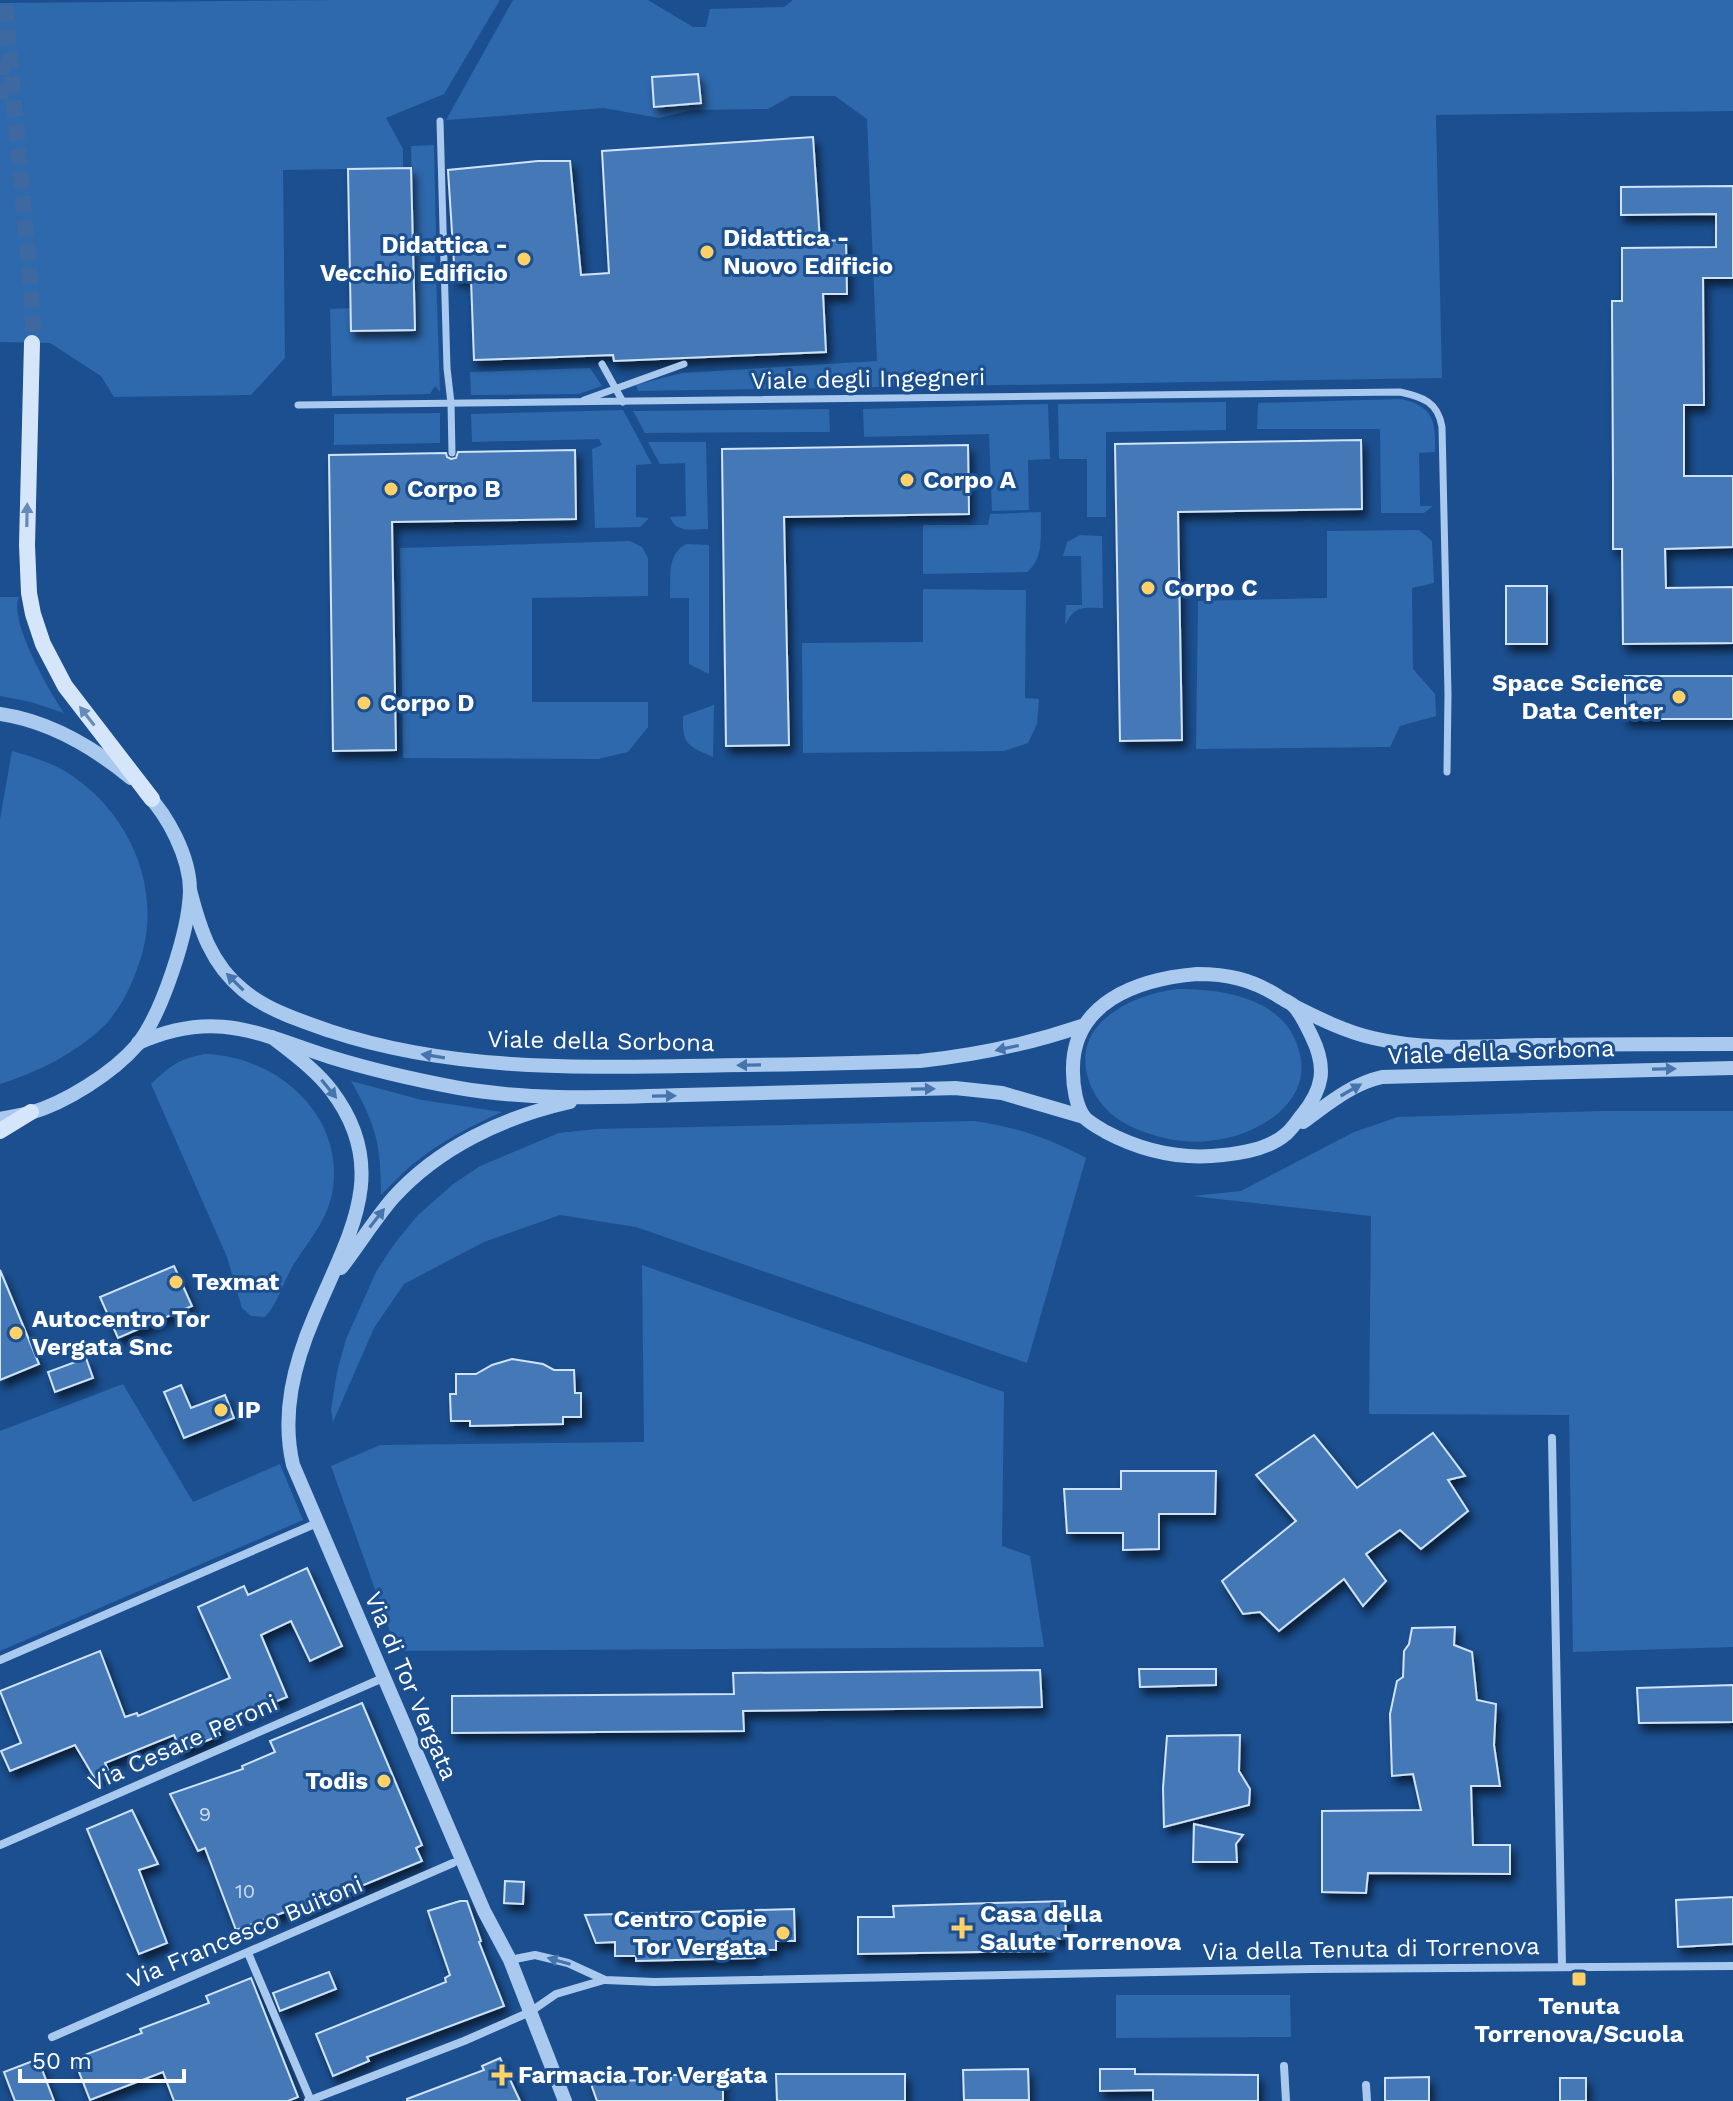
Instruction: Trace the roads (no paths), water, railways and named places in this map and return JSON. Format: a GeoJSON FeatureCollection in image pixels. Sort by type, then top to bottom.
{"type":"FeatureCollection","features":[{"type":"Feature","properties":{"kind":"main road"},"geometry":{"type":"LineString","coordinates":[[32,343],[27,545],[33,614],[43,644],[65,686],[152,799]]}},
{"type":"Feature","properties":{"kind":"main road"},"geometry":{"type":"LineString","coordinates":[[0,1131],[31,1112]]}},
{"type":"Feature","properties":{"kind":"street"},"geometry":{"type":"LineString","coordinates":[[440,121],[452,453]]}},
{"type":"Feature","properties":{"kind":"street"},"geometry":{"type":"LineString","coordinates":[[602,364],[623,402]]}},
{"type":"Feature","properties":{"kind":"street"},"geometry":{"type":"LineString","coordinates":[[578,402],[684,364]]}},
{"type":"Feature","properties":{"kind":"street","name":"Viale degli Ingegneri"},"geometry":{"type":"LineString","coordinates":[[298,405],[1400,392],[1418,396],[1434,406],[1440,416],[1443,451],[1447,772]]}},
{"type":"Feature","properties":{"kind":"street","name":"Viale della Sorbona"},"geometry":{"type":"LineString","coordinates":[[0,714],[32,721],[84,744],[113,763],[152,799],[169,823],[180,847],[208,947],[220,966],[243,990],[264,1003],[319,1027],[372,1043],[431,1055],[505,1064],[579,1068],[920,1061],[1024,1044],[1082,1026]]}},
{"type":"Feature","properties":{"kind":"street"},"geometry":{"type":"LineString","coordinates":[[0,1119],[56,1102],[98,1078],[138,1043],[157,1009],[173,969],[190,890]]}},
{"type":"Feature","properties":{"kind":"street"},"geometry":{"type":"LineString","coordinates":[[138,1043],[160,1034],[197,1026],[237,1027],[331,1057],[415,1079],[491,1092],[586,1098],[955,1088],[1002,1093],[1084,1117],[1100,1129],[1137,1146],[1190,1156],[1247,1151],[1286,1134],[1314,1099],[1321,1075],[1320,1060],[1315,1044],[1294,1006],[1270,991],[1237,977],[1197,974],[1148,981],[1111,999],[1082,1026],[1073,1062],[1073,1081],[1084,1117]]}},
{"type":"Feature","properties":{"kind":"street","name":"Viale della Sorbona"},"geometry":{"type":"LineString","coordinates":[[1294,1006],[1338,1027],[1398,1043],[1453,1046],[1733,1044]]}},
{"type":"Feature","properties":{"kind":"street","name":"Via di Tor Vergata"},"geometry":{"type":"LineString","coordinates":[[272,1037],[329,1087],[350,1122],[358,1145],[361,1169],[361,1195],[355,1219],[296,1366],[290,1401],[288,1440],[291,1458],[484,1911],[510,1960],[565,2101]]}},
{"type":"Feature","properties":{"kind":"street","name":"Viale della Sorbona"},"geometry":{"type":"LineString","coordinates":[[1286,1134],[1347,1090],[1382,1077],[1733,1068]]}},
{"type":"Feature","properties":{"kind":"street","name":"Via di Tor Vergata"},"geometry":{"type":"LineString","coordinates":[[330,1280],[393,1198],[433,1162],[464,1141],[533,1111],[586,1098]]}},
{"type":"Feature","properties":{"kind":"street","name":"Via della Tenuta di Torrenova"},"geometry":{"type":"LineString","coordinates":[[1552,1438],[1562,1966]]}},
{"type":"Feature","properties":{"kind":"street"},"geometry":{"type":"LineString","coordinates":[[0,1660],[317,1523]]}},
{"type":"Feature","properties":{"kind":"street","name":"Via Cesare Peroni"},"geometry":{"type":"LineString","coordinates":[[0,1845],[383,1678]]}},
{"type":"Feature","properties":{"kind":"street","name":"Via Francesco Buitoni"},"geometry":{"type":"LineString","coordinates":[[52,2037],[453,1863]]}},
{"type":"Feature","properties":{"kind":"street"},"geometry":{"type":"LineString","coordinates":[[248,1953],[310,2101]]}},
{"type":"Feature","properties":{"kind":"street","name":"Via della Tenuta di Torrenova"},"geometry":{"type":"LineString","coordinates":[[510,1960],[535,1955],[568,1963],[605,1980],[684,1982],[1312,1969],[1733,1966]]}},
{"type":"Feature","properties":{"kind":"street","name":"Via della Tenuta di Torrenova"},"geometry":{"type":"LineString","coordinates":[[310,2101],[464,2041],[530,2012],[556,1994],[605,1980]]}},
{"type":"Feature","properties":{"kind":"street"},"geometry":{"type":"LineString","coordinates":[[1284,2066],[1286,2101]]}},
{"type":"Feature","properties":{"kind":"street"},"geometry":{"type":"LineString","coordinates":[[1366,2085],[1367,2101]]}},
{"type":"Feature","properties":{"kind":"tunnel"},"geometry":{"type":"LineString","coordinates":[[5,5],[30,277],[32,343]]}},
{"type":"Feature","properties":{"kind":"tunnel"},"geometry":{"type":"LineString","coordinates":[[0,99],[2,61]]}},
{"type":"Feature","properties":{"kind":"place","name":"Didattica - Nuovo Edificio"},"geometry":{"type":"Point","coordinates":[707,252]}},
{"type":"Feature","properties":{"kind":"place","name":"Didattica - Vecchio Edificio"},"geometry":{"type":"Point","coordinates":[524,259]}},
{"type":"Feature","properties":{"kind":"place","name":"Corpo A"},"geometry":{"type":"Point","coordinates":[907,480]}},
{"type":"Feature","properties":{"kind":"place","name":"Corpo B"},"geometry":{"type":"Point","coordinates":[391,489]}},
{"type":"Feature","properties":{"kind":"place","name":"Corpo C"},"geometry":{"type":"Point","coordinates":[1148,588]}},
{"type":"Feature","properties":{"kind":"place","name":"Space Science Data Center"},"geometry":{"type":"Point","coordinates":[1679,697]}},
{"type":"Feature","properties":{"kind":"place","name":"Corpo D"},"geometry":{"type":"Point","coordinates":[364,703]}},
{"type":"Feature","properties":{"kind":"place","name":"Texmat"},"geometry":{"type":"Point","coordinates":[176,1282]}},
{"type":"Feature","properties":{"kind":"place","name":"Autocentro Tor Vergata Snc"},"geometry":{"type":"Point","coordinates":[16,1333]}},
{"type":"Feature","properties":{"kind":"place","name":"IP"},"geometry":{"type":"Point","coordinates":[221,1410]}},
{"type":"Feature","properties":{"kind":"place","name":"Todis"},"geometry":{"type":"Point","coordinates":[384,1781]}},
{"type":"Feature","properties":{"kind":"place","name":"Casa della Salute Torrenova"},"geometry":{"type":"Point","coordinates":[962,1928]}},
{"type":"Feature","properties":{"kind":"place","name":"Centro Copie Tor Vergata"},"geometry":{"type":"Point","coordinates":[783,1933]}},
{"type":"Feature","properties":{"kind":"place","name":"Tenuta Torrenova/Scuola"},"geometry":{"type":"Point","coordinates":[1579,1979]}},
{"type":"Feature","properties":{"kind":"place","name":"Farmacia Tor Vergata"},"geometry":{"type":"Point","coordinates":[502,2075]}}]}
